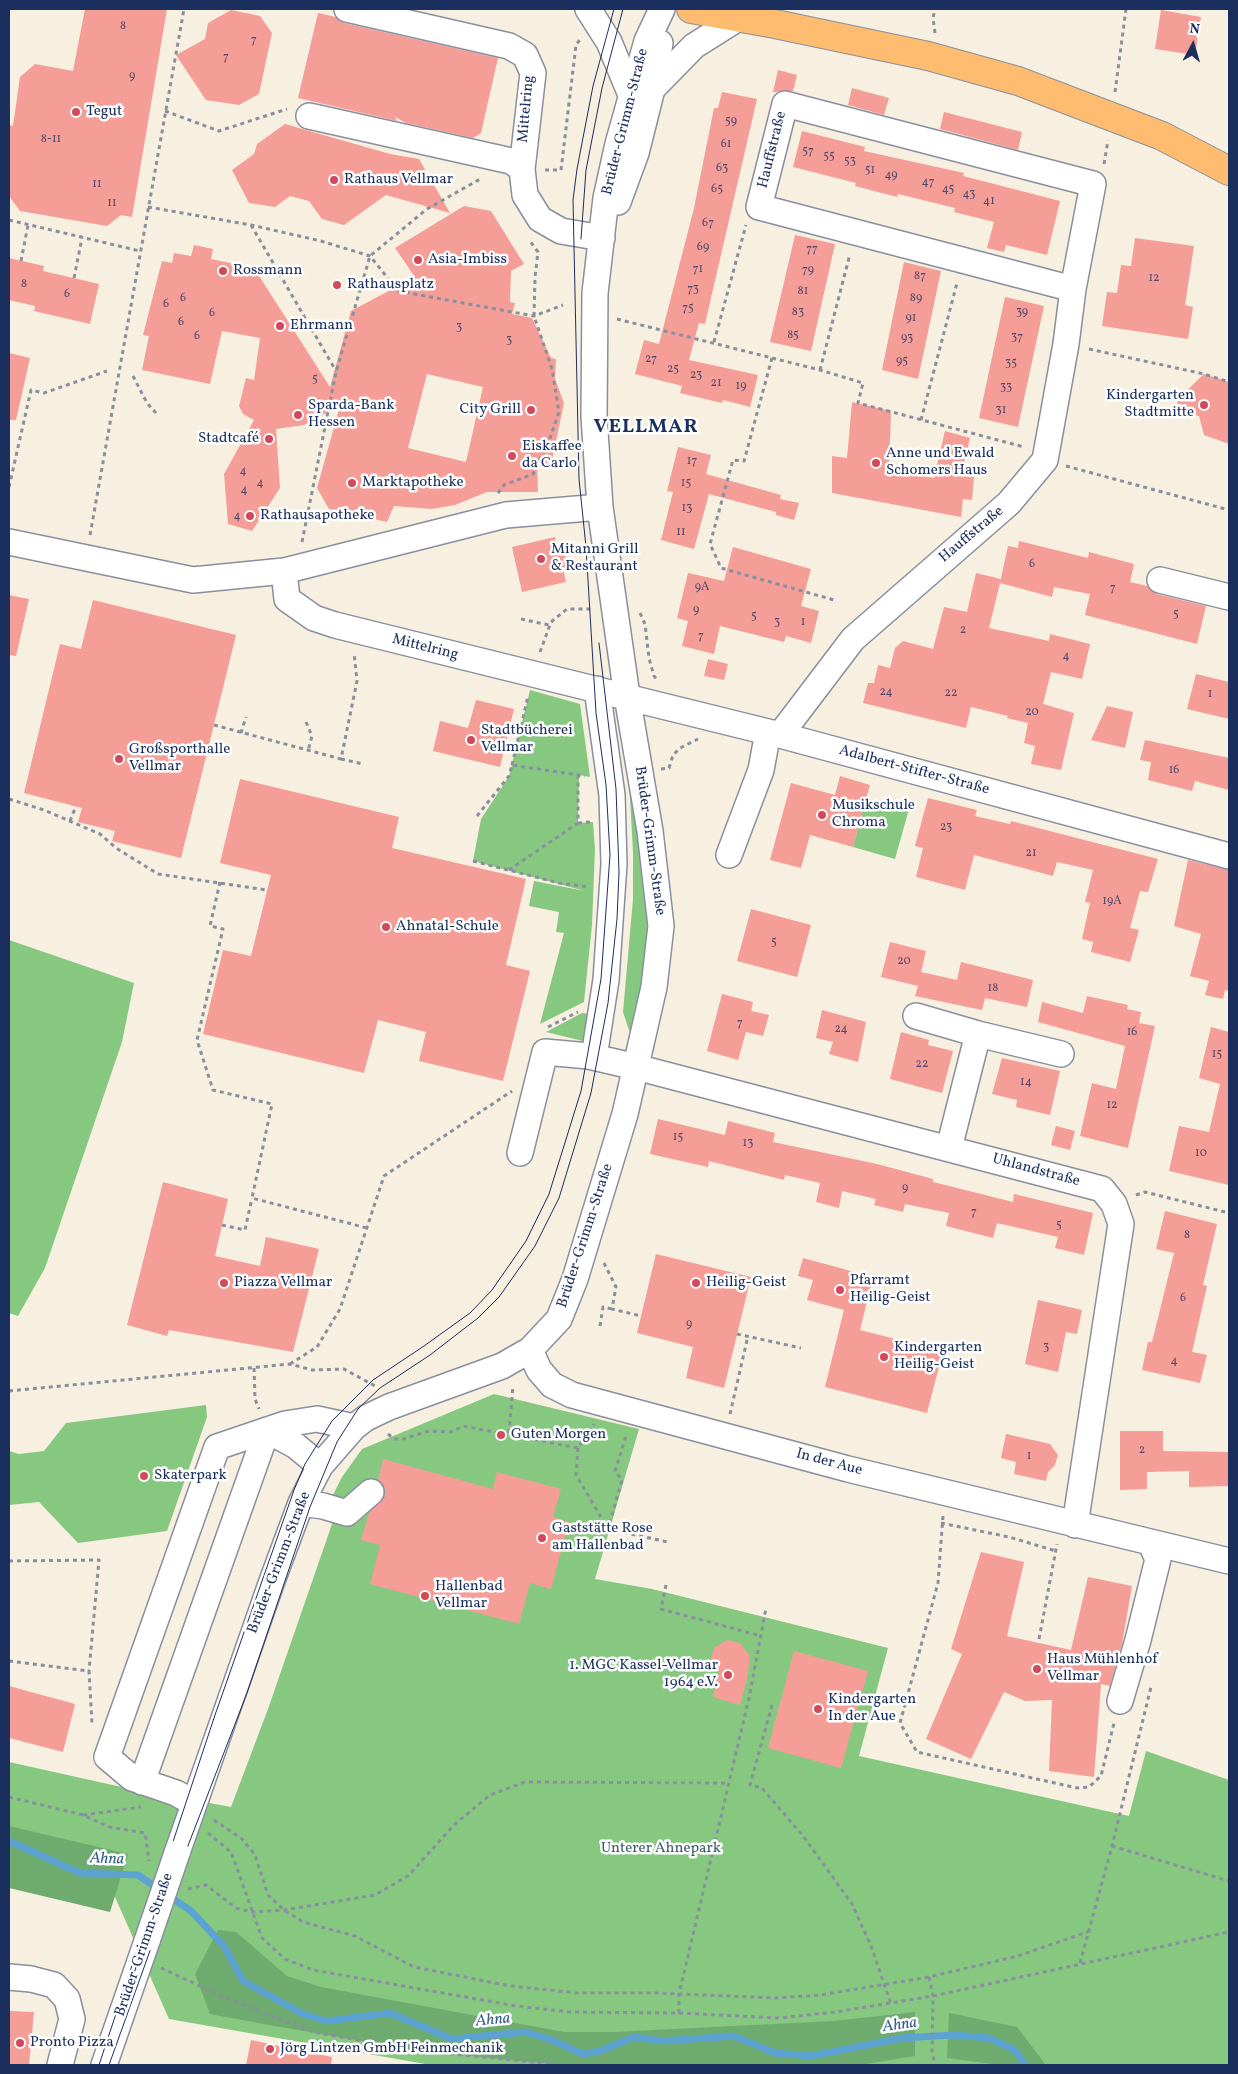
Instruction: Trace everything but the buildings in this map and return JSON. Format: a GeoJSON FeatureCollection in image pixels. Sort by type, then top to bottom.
{"type":"FeatureCollection","features":[{"type":"Feature","properties":{"kind":"main road"},"geometry":{"type":"LineString","coordinates":[[691,9],[756,17],[928,56],[1018,81],[1162,136],[1229,171]]}},
{"type":"Feature","properties":{"kind":"street","name":"Mittelring"},"geometry":{"type":"LineString","coordinates":[[347,9],[509,46],[525,55],[533,74],[516,165],[526,195],[540,219],[561,231],[602,238]]}},
{"type":"Feature","properties":{"kind":"street","name":"Brüder-Grimm-Straße"},"geometry":{"type":"LineString","coordinates":[[104,2065],[194,1803],[301,1503],[320,1466],[354,1427],[366,1418],[502,1366],[530,1350],[559,1319],[575,1279],[625,1114],[654,987],[661,926],[650,831],[627,696],[600,507],[594,416],[594,350],[597,270],[606,198],[641,92],[647,41],[663,9]]}},
{"type":"Feature","properties":{"kind":"street"},"geometry":{"type":"LineString","coordinates":[[592,14],[641,92],[694,46],[756,17]]}},
{"type":"Feature","properties":{"kind":"street","name":"Hauffstraße"},"geometry":{"type":"LineString","coordinates":[[774,733],[853,639],[1009,503],[1044,460],[1093,184],[785,104],[759,207],[1073,289]]}},
{"type":"Feature","properties":{"kind":"street"},"geometry":{"type":"LineString","coordinates":[[309,116],[516,165]]}},
{"type":"Feature","properties":{"kind":"street"},"geometry":{"type":"LineString","coordinates":[[9,542],[194,580],[293,568],[506,515],[600,507]]}},
{"type":"Feature","properties":{"kind":"street","name":"Mittelring"},"geometry":{"type":"LineString","coordinates":[[293,568],[287,599],[314,618],[533,675],[597,688]]}},
{"type":"Feature","properties":{"kind":"street"},"geometry":{"type":"LineString","coordinates":[[1160,580],[1229,597]]}},
{"type":"Feature","properties":{"kind":"street"},"geometry":{"type":"LineString","coordinates":[[594,1057],[603,1002],[612,919],[614,864],[612,795],[597,688]]}},
{"type":"Feature","properties":{"kind":"street","name":"Adalbert-Stifter-Straße"},"geometry":{"type":"LineString","coordinates":[[597,688],[774,733],[1229,856]]}},
{"type":"Feature","properties":{"kind":"street"},"geometry":{"type":"LineString","coordinates":[[729,855],[774,733]]}},
{"type":"Feature","properties":{"kind":"street"},"geometry":{"type":"LineString","coordinates":[[916,1016],[978,1034],[1060,1054]]}},
{"type":"Feature","properties":{"kind":"street"},"geometry":{"type":"LineString","coordinates":[[949,1148],[978,1034]]}},
{"type":"Feature","properties":{"kind":"street","name":"Uhlandstraße"},"geometry":{"type":"LineString","coordinates":[[520,1153],[546,1052],[594,1057],[636,1067],[1102,1188],[1114,1204],[1121,1224],[1067,1532]]}},
{"type":"Feature","properties":{"kind":"street","name":"In der Aue"},"geometry":{"type":"LineString","coordinates":[[530,1350],[539,1370],[552,1385],[572,1395],[726,1435],[1067,1532],[1150,1542],[1229,1561]]}},
{"type":"Feature","properties":{"kind":"street"},"geometry":{"type":"LineString","coordinates":[[194,1803],[166,1790],[132,1778],[107,1757],[217,1448],[285,1424],[317,1419],[354,1427]]}},
{"type":"Feature","properties":{"kind":"street"},"geometry":{"type":"LineString","coordinates":[[267,1430],[296,1446],[320,1466]]}},
{"type":"Feature","properties":{"kind":"street"},"geometry":{"type":"LineString","coordinates":[[142,1782],[267,1430]]}},
{"type":"Feature","properties":{"kind":"street"},"geometry":{"type":"LineString","coordinates":[[301,1503],[323,1506],[347,1513],[371,1492]]}},
{"type":"Feature","properties":{"kind":"street"},"geometry":{"type":"LineString","coordinates":[[1120,1702],[1158,1559],[1150,1542]]}},
{"type":"Feature","properties":{"kind":"street"},"geometry":{"type":"LineString","coordinates":[[9,1977],[31,1979],[54,1985],[67,1999],[72,2019],[60,2065]]}},
{"type":"Feature","properties":{"kind":"path"},"geometry":{"type":"LineString","coordinates":[[86,559],[184,9]]}},
{"type":"Feature","properties":{"kind":"path"},"geometry":{"type":"LineString","coordinates":[[293,568],[301,545],[336,372],[370,256],[427,209],[516,165],[562,170],[576,45],[592,14]]}},
{"type":"Feature","properties":{"kind":"path"},"geometry":{"type":"LineString","coordinates":[[165,111],[219,131],[288,109],[309,116]]}},
{"type":"Feature","properties":{"kind":"path"},"geometry":{"type":"LineString","coordinates":[[148,207],[251,225],[321,241],[370,256],[398,291],[534,316],[563,305]]}},
{"type":"Feature","properties":{"kind":"path"},"geometry":{"type":"LineString","coordinates":[[714,342],[747,221],[759,207]]}},
{"type":"Feature","properties":{"kind":"path"},"geometry":{"type":"LineString","coordinates":[[9,220],[140,251]]}},
{"type":"Feature","properties":{"kind":"path"},"geometry":{"type":"LineString","coordinates":[[21,261],[28,225]]}},
{"type":"Feature","properties":{"kind":"path"},"geometry":{"type":"LineString","coordinates":[[251,225],[336,372]]}},
{"type":"Feature","properties":{"kind":"path"},"geometry":{"type":"LineString","coordinates":[[820,370],[856,233]]}},
{"type":"Feature","properties":{"kind":"path"},"geometry":{"type":"LineString","coordinates":[[74,278],[82,238]]}},
{"type":"Feature","properties":{"kind":"path"},"geometry":{"type":"LineString","coordinates":[[477,523],[504,485],[533,474],[560,412],[552,369],[534,316],[538,252],[527,238]]}},
{"type":"Feature","properties":{"kind":"path"},"geometry":{"type":"LineString","coordinates":[[921,420],[963,261]]}},
{"type":"Feature","properties":{"kind":"path"},"geometry":{"type":"LineString","coordinates":[[610,317],[714,342],[863,383],[858,403],[1025,447],[1044,460],[1229,510]]}},
{"type":"Feature","properties":{"kind":"path"},"geometry":{"type":"LineString","coordinates":[[1066,344],[1204,374],[1229,382]]}},
{"type":"Feature","properties":{"kind":"path"},"geometry":{"type":"LineString","coordinates":[[772,358],[744,461],[733,460],[710,544],[721,568],[834,600]]}},
{"type":"Feature","properties":{"kind":"path"},"geometry":{"type":"LineString","coordinates":[[9,487],[31,390],[44,393],[107,371]]}},
{"type":"Feature","properties":{"kind":"path"},"geometry":{"type":"LineString","coordinates":[[133,376],[146,403],[156,413]]}},
{"type":"Feature","properties":{"kind":"path"},"geometry":{"type":"LineString","coordinates":[[615,607],[636,606],[645,624],[649,658],[654,676],[663,685]]}},
{"type":"Feature","properties":{"kind":"path"},"geometry":{"type":"LineString","coordinates":[[522,619],[549,625]]}},
{"type":"Feature","properties":{"kind":"path"},"geometry":{"type":"LineString","coordinates":[[341,759],[357,681],[354,646],[356,630]]}},
{"type":"Feature","properties":{"kind":"path"},"geometry":{"type":"LineString","coordinates":[[241,733],[246,717]]}},
{"type":"Feature","properties":{"kind":"path"},"geometry":{"type":"LineString","coordinates":[[306,722],[312,736],[308,751]]}},
{"type":"Feature","properties":{"kind":"path"},"geometry":{"type":"LineString","coordinates":[[214,725],[363,764]]}},
{"type":"Feature","properties":{"kind":"path"},"geometry":{"type":"LineString","coordinates":[[509,870],[578,823],[578,775]]}},
{"type":"Feature","properties":{"kind":"path"},"geometry":{"type":"LineString","coordinates":[[9,800],[44,810],[100,834],[116,848],[158,874],[267,890]]}},
{"type":"Feature","properties":{"kind":"path"},"geometry":{"type":"LineString","coordinates":[[70,821],[76,806]]}},
{"type":"Feature","properties":{"kind":"path"},"geometry":{"type":"LineString","coordinates":[[473,861],[559,883],[595,888]]}},
{"type":"Feature","properties":{"kind":"path"},"geometry":{"type":"LineString","coordinates":[[220,882],[210,926],[223,929],[197,1040],[213,1090],[272,1104],[245,1230],[222,1225]]}},
{"type":"Feature","properties":{"kind":"path"},"geometry":{"type":"LineString","coordinates":[[542,1030],[589,1007],[589,1000],[603,1002]]}},
{"type":"Feature","properties":{"kind":"path"},"geometry":{"type":"LineString","coordinates":[[290,1364],[317,1347],[340,1309],[384,1176],[520,1086]]}},
{"type":"Feature","properties":{"kind":"path"},"geometry":{"type":"LineString","coordinates":[[1114,1204],[1145,1192],[1229,1213]]}},
{"type":"Feature","properties":{"kind":"path"},"geometry":{"type":"LineString","coordinates":[[252,1198],[367,1228]]}},
{"type":"Feature","properties":{"kind":"path"},"geometry":{"type":"LineString","coordinates":[[588,1235],[616,1287],[612,1309]]}},
{"type":"Feature","properties":{"kind":"path"},"geometry":{"type":"LineString","coordinates":[[600,1326],[603,1307],[641,1316]]}},
{"type":"Feature","properties":{"kind":"path"},"geometry":{"type":"LineString","coordinates":[[737,1334],[801,1348]]}},
{"type":"Feature","properties":{"kind":"path"},"geometry":{"type":"LineString","coordinates":[[726,1435],[748,1336]]}},
{"type":"Feature","properties":{"kind":"path"},"geometry":{"type":"LineString","coordinates":[[9,1391],[290,1364],[312,1370],[344,1369],[391,1395],[395,1406]]}},
{"type":"Feature","properties":{"kind":"path"},"geometry":{"type":"LineString","coordinates":[[254,1368],[255,1399]]}},
{"type":"Feature","properties":{"kind":"path"},"geometry":{"type":"LineString","coordinates":[[508,1434],[513,1380]]}},
{"type":"Feature","properties":{"kind":"path"},"geometry":{"type":"LineString","coordinates":[[608,1404],[578,1448],[576,1475],[608,1529],[668,1542]]}},
{"type":"Feature","properties":{"kind":"path"},"geometry":{"type":"LineString","coordinates":[[608,1529],[622,1480],[615,1471],[634,1411]]}},
{"type":"Feature","properties":{"kind":"path"},"geometry":{"type":"LineString","coordinates":[[383,1430],[394,1439],[429,1431],[451,1432],[463,1426],[578,1448]]}},
{"type":"Feature","properties":{"kind":"path"},"geometry":{"type":"LineString","coordinates":[[944,1511],[941,1523],[938,1583],[900,1723],[917,1752],[1076,1788],[1089,1787],[1101,1776],[1120,1702]]}},
{"type":"Feature","properties":{"kind":"path"},"geometry":{"type":"LineString","coordinates":[[941,1523],[1009,1537],[1056,1551]]}},
{"type":"Feature","properties":{"kind":"path"},"geometry":{"type":"LineString","coordinates":[[1039,1639],[1056,1551],[1067,1532]]}},
{"type":"Feature","properties":{"kind":"path"},"geometry":{"type":"LineString","coordinates":[[9,1561],[99,1560],[89,1671],[92,1725]]}},
{"type":"Feature","properties":{"kind":"path"},"geometry":{"type":"LineString","coordinates":[[666,1585],[661,1609],[761,1636]]}},
{"type":"Feature","properties":{"kind":"path"},"geometry":{"type":"LineString","coordinates":[[679,2013],[679,1994],[749,1698],[766,1608]]}},
{"type":"Feature","properties":{"kind":"path"},"geometry":{"type":"LineString","coordinates":[[9,1661],[89,1671]]}},
{"type":"Feature","properties":{"kind":"path"},"geometry":{"type":"LineString","coordinates":[[1080,1963],[1112,1846],[1153,1679]]}},
{"type":"Feature","properties":{"kind":"path"},"geometry":{"type":"LineString","coordinates":[[772,1705],[750,1784],[762,1788],[803,1836],[852,1904],[885,1984],[891,2004]]}},
{"type":"Feature","properties":{"kind":"path"},"geometry":{"type":"LineString","coordinates":[[190,1890],[206,1885],[236,1908],[251,1912],[284,1910],[375,1895],[408,1876],[455,1824],[490,1795],[525,1782],[728,1783]]}},
{"type":"Feature","properties":{"kind":"path"},"geometry":{"type":"LineString","coordinates":[[82,1815],[146,1806],[166,1790]]}},
{"type":"Feature","properties":{"kind":"path"},"geometry":{"type":"LineString","coordinates":[[9,1797],[82,1815],[110,1827],[144,1833],[149,1863]]}},
{"type":"Feature","properties":{"kind":"path"},"geometry":{"type":"LineString","coordinates":[[214,1820],[242,1839],[255,1855],[268,1895],[284,1910],[303,1922],[355,1936],[414,1967],[454,1976],[578,1993],[679,1994],[776,1998],[820,1995],[929,1976],[1018,1956],[1090,1931]]}},
{"type":"Feature","properties":{"kind":"path"},"geometry":{"type":"LineString","coordinates":[[206,1831],[231,1852],[251,1912],[262,1938],[285,1959],[313,1970],[516,2006],[570,2012],[679,2013],[779,2018],[891,2004],[933,1996],[1229,1932]]}},
{"type":"Feature","properties":{"kind":"path"},"geometry":{"type":"LineString","coordinates":[[1112,1846],[1229,1881]]}},
{"type":"Feature","properties":{"kind":"path"},"geometry":{"type":"LineString","coordinates":[[154,1965],[233,2001],[312,2032],[420,2051],[563,2065]]}},
{"type":"Feature","properties":{"kind":"path"},"geometry":{"type":"LineString","coordinates":[[929,1976],[933,1996],[932,2051],[934,2065]]}},
{"type":"Feature","properties":{"kind":"green space"},"geometry":{"type":"Polygon","coordinates":[[[530,690],[580,704],[590,777],[579,775],[578,823],[593,822],[595,849],[592,925],[584,1002],[540,1024],[564,933],[556,932],[559,912],[529,906],[534,881],[585,891],[473,861],[481,819],[509,776],[530,690]]]}},
{"type":"Feature","properties":{"kind":"green space"},"geometry":{"type":"Polygon","coordinates":[[[629,781],[632,781],[650,911],[646,980],[631,1036],[623,1012],[633,899],[633,852],[629,781]]]}},
{"type":"Feature","properties":{"kind":"green space"},"geometry":{"type":"Polygon","coordinates":[[[866,798],[909,809],[895,859],[853,847],[866,798]]]}},
{"type":"Feature","properties":{"kind":"green space"},"geometry":{"type":"Polygon","coordinates":[[[9,940],[134,983],[122,1042],[45,1268],[18,1316],[9,1313],[9,940]]]}},
{"type":"Feature","properties":{"kind":"green space"},"geometry":{"type":"Polygon","coordinates":[[[582,1013],[591,1014],[587,1042],[546,1032],[582,1013]]]}},
{"type":"Feature","properties":{"kind":"green space","name":"Unterer Ahnepark"},"geometry":{"type":"Polygon","coordinates":[[[494,1394],[639,1429],[595,1579],[652,1589],[888,1648],[859,1756],[1129,1816],[1146,1751],[1229,1780],[1229,2065],[431,2065],[169,2019],[115,1897],[9,1873],[9,1762],[117,1786],[231,1807],[268,1709],[332,1524],[327,1507],[342,1477],[362,1449],[494,1394]]]}},
{"type":"Feature","properties":{"kind":"green space"},"geometry":{"type":"Polygon","coordinates":[[[206,1405],[207,1417],[167,1531],[78,1543],[39,1502],[9,1505],[9,1451],[19,1454],[44,1451],[66,1423],[206,1405]]]}},
{"type":"Feature","properties":{"kind":"green space"},"geometry":{"type":"Polygon","coordinates":[[[9,1826],[128,1854],[110,1912],[9,1888],[9,1826]]]}},
{"type":"Feature","properties":{"kind":"green space"},"geometry":{"type":"Polygon","coordinates":[[[218,1930],[236,1932],[287,1976],[321,1987],[564,2032],[614,2032],[834,2021],[915,2012],[915,2056],[860,2065],[563,2065],[420,2051],[269,2025],[210,2014],[195,1974],[218,1930]]]}},
{"type":"Feature","properties":{"kind":"green space"},"geometry":{"type":"Polygon","coordinates":[[[949,2013],[1017,2027],[1046,2065],[1000,2065],[947,2058],[949,2013]]]}},
{"type":"Feature","properties":{"kind":"waterway","name":"Ahna"},"geometry":{"type":"LineString","coordinates":[[9,1841],[80,1873],[138,1875],[191,1911],[224,1946],[243,1981],[303,2014],[327,2021],[390,2013],[452,2039],[525,2032],[549,2039],[583,2054],[600,2051],[634,2037],[664,2041],[734,2036],[775,2053],[811,2056],[902,2038],[954,2035],[989,2038],[1015,2050],[1025,2065]]}},
{"type":"Feature","properties":{"kind":"tram line"},"geometry":{"type":"LineString","coordinates":[[99,2065],[215,1715],[294,1490],[305,1464],[332,1421],[373,1380],[470,1313],[492,1290],[526,1241],[549,1194],[581,1091],[601,979],[610,855],[606,785],[596,713],[586,547],[579,479],[573,200],[593,86],[614,9]]}},
{"type":"Feature","properties":{"kind":"tram line"},"geometry":{"type":"LineString","coordinates":[[581,239],[586,170],[602,88],[623,9]]}},
{"type":"Feature","properties":{"kind":"tram line"},"geometry":{"type":"LineString","coordinates":[[109,2065],[184,1856],[247,1693],[310,1507],[337,1442],[358,1409],[380,1388],[430,1355],[478,1318],[499,1297],[535,1246],[559,1198],[591,1093],[608,1003],[617,919],[619,872],[616,789],[599,643]]}},
{"type":"Feature","properties":{"kind":"place","name":"Tegut"},"geometry":{"type":"Point","coordinates":[76,112]}},
{"type":"Feature","properties":{"kind":"place","name":"Rathaus Vellmar"},"geometry":{"type":"Point","coordinates":[334,180]}},
{"type":"Feature","properties":{"kind":"place","name":"Asia-Imbiss"},"geometry":{"type":"Point","coordinates":[418,260]}},
{"type":"Feature","properties":{"kind":"place","name":"Rossmann"},"geometry":{"type":"Point","coordinates":[223,271]}},
{"type":"Feature","properties":{"kind":"place","name":"Rathausplatz"},"geometry":{"type":"Point","coordinates":[337,285]}},
{"type":"Feature","properties":{"kind":"place","name":"Ehrmann"},"geometry":{"type":"Point","coordinates":[280,326]}},
{"type":"Feature","properties":{"kind":"place","name":"Kindergarten Stadtmitte"},"geometry":{"type":"Point","coordinates":[1204,405]}},
{"type":"Feature","properties":{"kind":"place","name":"City Grill"},"geometry":{"type":"Point","coordinates":[531,410]}},
{"type":"Feature","properties":{"kind":"place","name":"Sparda-Bank Hessen"},"geometry":{"type":"Point","coordinates":[298,415]}},
{"type":"Feature","properties":{"kind":"place","name":"Stadtcafé"},"geometry":{"type":"Point","coordinates":[269,439]}},
{"type":"Feature","properties":{"kind":"place","name":"Eiskaffee da Carlo"},"geometry":{"type":"Point","coordinates":[512,456]}},
{"type":"Feature","properties":{"kind":"place","name":"Anne und Ewald Schomers Haus"},"geometry":{"type":"Point","coordinates":[876,463]}},
{"type":"Feature","properties":{"kind":"place","name":"Marktapotheke"},"geometry":{"type":"Point","coordinates":[352,483]}},
{"type":"Feature","properties":{"kind":"place","name":"Rathausapotheke"},"geometry":{"type":"Point","coordinates":[250,516]}},
{"type":"Feature","properties":{"kind":"place","name":"Mitanni Grill & Restaurant"},"geometry":{"type":"Point","coordinates":[541,559]}},
{"type":"Feature","properties":{"kind":"place","name":"Stadtbücherei Vellmar"},"geometry":{"type":"Point","coordinates":[471,740]}},
{"type":"Feature","properties":{"kind":"place","name":"Großsporthalle Vellmar"},"geometry":{"type":"Point","coordinates":[119,759]}},
{"type":"Feature","properties":{"kind":"place","name":"Musikschule Chroma"},"geometry":{"type":"Point","coordinates":[822,815]}},
{"type":"Feature","properties":{"kind":"place","name":"Ahnatal-Schule"},"geometry":{"type":"Point","coordinates":[386,927]}},
{"type":"Feature","properties":{"kind":"place","name":"Piazza Vellmar"},"geometry":{"type":"Point","coordinates":[224,1283]}},
{"type":"Feature","properties":{"kind":"place","name":"Heilig-Geist"},"geometry":{"type":"Point","coordinates":[696,1283]}},
{"type":"Feature","properties":{"kind":"place","name":"Pfarramt Heilig-Geist"},"geometry":{"type":"Point","coordinates":[840,1290]}},
{"type":"Feature","properties":{"kind":"place","name":"Kindergarten Heilig-Geist"},"geometry":{"type":"Point","coordinates":[884,1357]}},
{"type":"Feature","properties":{"kind":"place","name":"Guten Morgen"},"geometry":{"type":"Point","coordinates":[501,1435]}},
{"type":"Feature","properties":{"kind":"place","name":"Skaterpark"},"geometry":{"type":"Point","coordinates":[144,1476]}},
{"type":"Feature","properties":{"kind":"place","name":"Gaststätte Rose am Hallenbad"},"geometry":{"type":"Point","coordinates":[542,1538]}},
{"type":"Feature","properties":{"kind":"place","name":"Hallenbad Vellmar"},"geometry":{"type":"Point","coordinates":[425,1596]}},
{"type":"Feature","properties":{"kind":"place","name":"Haus Mühlenhof Vellmar"},"geometry":{"type":"Point","coordinates":[1037,1669]}},
{"type":"Feature","properties":{"kind":"place","name":"1. MGC Kassel-Vellmar 1964 e.V."},"geometry":{"type":"Point","coordinates":[728,1675]}},
{"type":"Feature","properties":{"kind":"place","name":"Kindergarten In der Aue"},"geometry":{"type":"Point","coordinates":[818,1709]}},
{"type":"Feature","properties":{"kind":"place","name":"Pronto Pizza"},"geometry":{"type":"Point","coordinates":[20,2043]}},
{"type":"Feature","properties":{"kind":"place","name":"Jörg Lintzen GmbH Feinmechanik"},"geometry":{"type":"Point","coordinates":[270,2049]}},
{"type":"Feature","properties":{"kind":"district","name":"VELLMAR"},"geometry":{"type":"Point","coordinates":[646,428]}}]}
